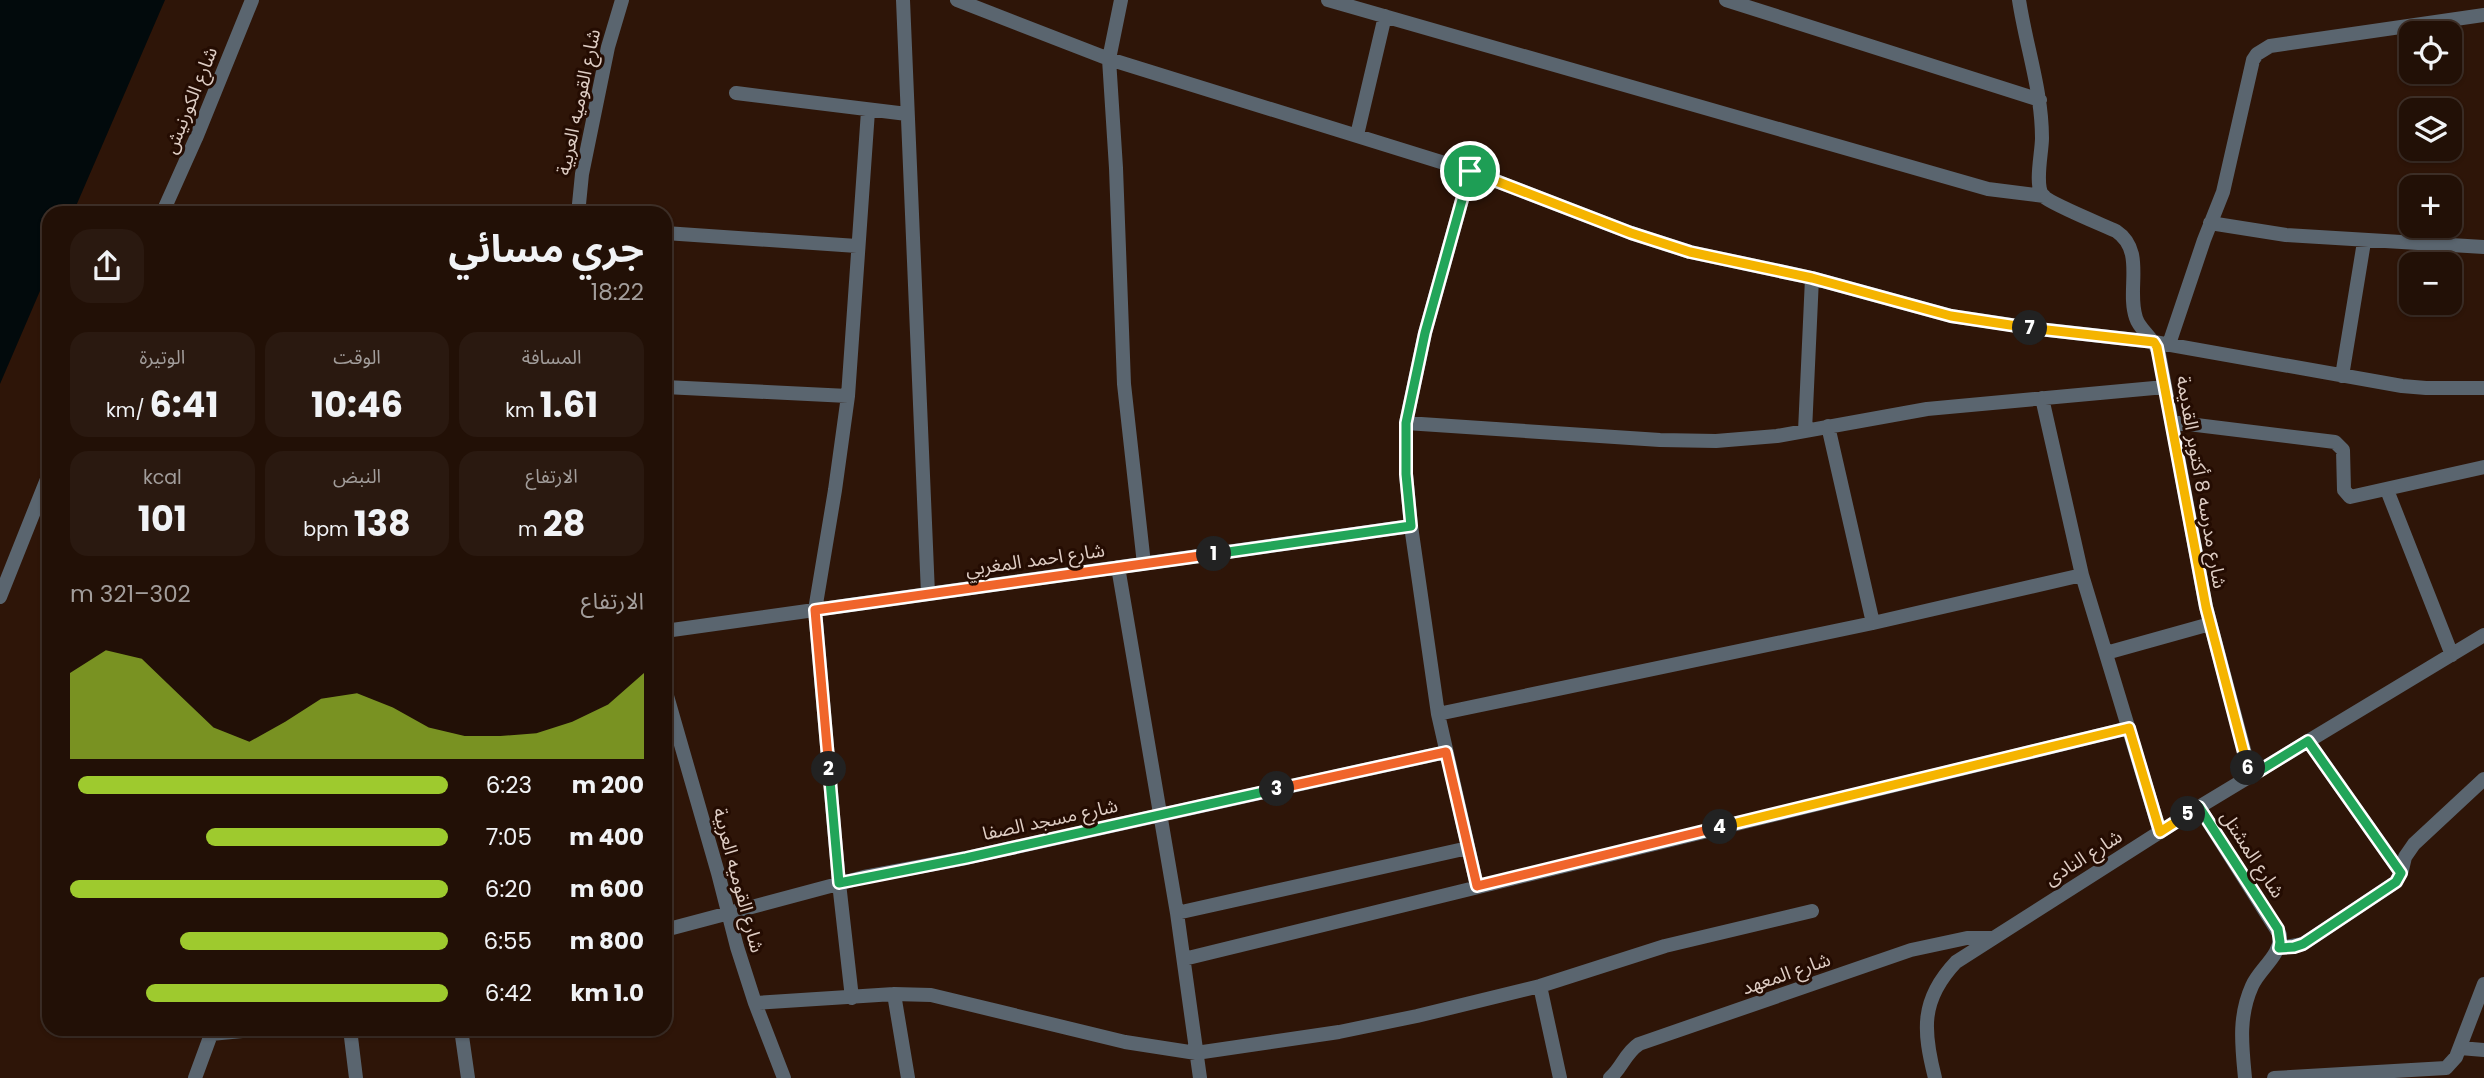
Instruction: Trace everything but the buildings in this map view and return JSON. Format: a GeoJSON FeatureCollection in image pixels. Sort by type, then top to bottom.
{"type":"FeatureCollection","features":[{"type":"Feature","properties":{"kind":"street","name":"شارع الكورنيش"},"geometry":{"type":"LineString","coordinates":[[166,206],[253,0]]}},
{"type":"Feature","properties":{"kind":"street","name":"شارع القوميه العربية"},"geometry":{"type":"LineString","coordinates":[[580,206],[582,174],[611,32],[622,0]]}},
{"type":"Feature","properties":{"kind":"street"},"geometry":{"type":"LineString","coordinates":[[903,0],[928,594]]}},
{"type":"Feature","properties":{"kind":"street"},"geometry":{"type":"LineString","coordinates":[[957,0],[1109,59],[1470,171],[1631,233],[1690,252],[1812,278],[1951,316],[2028,328],[2162,343],[2342,376],[2426,388],[2484,388]]}},
{"type":"Feature","properties":{"kind":"street"},"geometry":{"type":"LineString","coordinates":[[1121,0],[1109,59],[1124,384],[1144,564]]}},
{"type":"Feature","properties":{"kind":"street"},"geometry":{"type":"LineString","coordinates":[[1328,0],[1988,189],[2043,196],[2039,186],[2042,150],[2040,100],[2019,0]]}},
{"type":"Feature","properties":{"kind":"street"},"geometry":{"type":"LineString","coordinates":[[1726,0],[2040,100]]}},
{"type":"Feature","properties":{"kind":"street"},"geometry":{"type":"LineString","coordinates":[[2162,343],[2227,178],[2253,60],[2263,49],[2484,15]]}},
{"type":"Feature","properties":{"kind":"street"},"geometry":{"type":"LineString","coordinates":[[1357,135],[1385,16]]}},
{"type":"Feature","properties":{"kind":"street"},"geometry":{"type":"LineString","coordinates":[[736,93],[907,114]]}},
{"type":"Feature","properties":{"kind":"street"},"geometry":{"type":"LineString","coordinates":[[852,998],[815,610],[848,396],[868,111]]}},
{"type":"Feature","properties":{"kind":"street"},"geometry":{"type":"LineString","coordinates":[[1470,171],[1425,333],[1406,423],[1406,474],[1438,714],[1477,886]]}},
{"type":"Feature","properties":{"kind":"street","name":"شارع مدرسه 8 أكتوبر القديمة"},"geometry":{"type":"LineString","coordinates":[[2043,196],[2116,231],[2128,242],[2133,256],[2135,315],[2140,326],[2162,343],[2159,354],[2210,624],[2251,776]]}},
{"type":"Feature","properties":{"kind":"street"},"geometry":{"type":"LineString","coordinates":[[2210,223],[2286,235],[2364,242],[2484,247]]}},
{"type":"Feature","properties":{"kind":"street"},"geometry":{"type":"LineString","coordinates":[[672,233],[857,246]]}},
{"type":"Feature","properties":{"kind":"street"},"geometry":{"type":"LineString","coordinates":[[2342,376],[2364,242]]}},
{"type":"Feature","properties":{"kind":"street"},"geometry":{"type":"LineString","coordinates":[[1805,431],[1812,278]]}},
{"type":"Feature","properties":{"kind":"street"},"geometry":{"type":"LineString","coordinates":[[672,387],[848,396]]}},
{"type":"Feature","properties":{"kind":"street"},"geometry":{"type":"LineString","coordinates":[[1406,423],[1688,441],[1744,439],[1927,409],[2165,387]]}},
{"type":"Feature","properties":{"kind":"street"},"geometry":{"type":"LineString","coordinates":[[2042,398],[2082,575],[2160,832]]}},
{"type":"Feature","properties":{"kind":"street"},"geometry":{"type":"LineString","coordinates":[[2172,422],[2334,442],[2343,450],[2344,490],[2346,495],[2354,497],[2484,467]]}},
{"type":"Feature","properties":{"kind":"street"},"geometry":{"type":"LineString","coordinates":[[1828,426],[1873,623]]}},
{"type":"Feature","properties":{"kind":"street"},"geometry":{"type":"LineString","coordinates":[[2387,489],[2452,655]]}},
{"type":"Feature","properties":{"kind":"street"},"geometry":{"type":"LineString","coordinates":[[0,597],[42,492]]}},
{"type":"Feature","properties":{"kind":"street","name":"شارع احمد المغربي"},"geometry":{"type":"LineString","coordinates":[[672,630],[1411,526]]}},
{"type":"Feature","properties":{"kind":"street"},"geometry":{"type":"LineString","coordinates":[[1118,567],[1177,913],[1200,1078]]}},
{"type":"Feature","properties":{"kind":"street"},"geometry":{"type":"LineString","coordinates":[[1438,714],[1873,623],[2082,575]]}},
{"type":"Feature","properties":{"kind":"street"},"geometry":{"type":"LineString","coordinates":[[2106,653],[2210,624]]}},
{"type":"Feature","properties":{"kind":"street","name":"شارع النادى"},"geometry":{"type":"LineString","coordinates":[[1935,1078],[1926,1041],[1930,1001],[1945,974],[1956,962],[2199,807],[2484,635]]}},
{"type":"Feature","properties":{"kind":"street","name":"شارع القوميه العربية"},"geometry":{"type":"LineString","coordinates":[[672,714],[755,1003],[784,1078]]}},
{"type":"Feature","properties":{"kind":"street"},"geometry":{"type":"LineString","coordinates":[[1184,959],[2129,728]]}},
{"type":"Feature","properties":{"kind":"street"},"geometry":{"type":"LineString","coordinates":[[2308,741],[2401,873]]}},
{"type":"Feature","properties":{"kind":"street","name":"شارع مسجد الصفا"},"geometry":{"type":"LineString","coordinates":[[672,928],[839,883],[966,858],[1446,752]]}},
{"type":"Feature","properties":{"kind":"street"},"geometry":{"type":"LineString","coordinates":[[2245,1078],[2241,1031],[2246,1001],[2259,973],[2279,948],[2303,944],[2396,882],[2405,857],[2414,844],[2484,779]]}},
{"type":"Feature","properties":{"kind":"street","name":"شارع المشتل"},"geometry":{"type":"LineString","coordinates":[[2199,807],[2278,929],[2279,948]]}},
{"type":"Feature","properties":{"kind":"street"},"geometry":{"type":"LineString","coordinates":[[1177,913],[1468,848]]}},
{"type":"Feature","properties":{"kind":"street"},"geometry":{"type":"LineString","coordinates":[[755,1003],[894,994],[931,995],[1125,1042],[1196,1053],[1339,1032],[1418,1016],[1539,986],[1665,946],[1812,912]]}},
{"type":"Feature","properties":{"kind":"street","name":"شارع المعهد"},"geometry":{"type":"LineString","coordinates":[[1610,1078],[1619,1069],[1627,1054],[1639,1044],[1911,950],[1966,938],[1992,938]]}},
{"type":"Feature","properties":{"kind":"street"},"geometry":{"type":"LineString","coordinates":[[2274,1078],[2446,1068],[2460,1048],[2484,984]]}},
{"type":"Feature","properties":{"kind":"street"},"geometry":{"type":"LineString","coordinates":[[1539,986],[1560,1078]]}},
{"type":"Feature","properties":{"kind":"street"},"geometry":{"type":"LineString","coordinates":[[894,994],[908,1078]]}},
{"type":"Feature","properties":{"kind":"street"},"geometry":{"type":"LineString","coordinates":[[195,1078],[211,1036]]}},
{"type":"Feature","properties":{"kind":"street"},"geometry":{"type":"LineString","coordinates":[[351,1036],[355,1078]]}},
{"type":"Feature","properties":{"kind":"street"},"geometry":{"type":"LineString","coordinates":[[462,1036],[468,1078]]}},
{"type":"Feature","properties":{"kind":"street"},"geometry":{"type":"LineString","coordinates":[[2460,1048],[2484,1050]]}},
{"type":"Feature","properties":{"kind":"shaded area"},"geometry":{"type":"Polygon","coordinates":[[[0,0],[165,0],[76,206],[42,206],[42,286],[0,384],[0,0]]]}},
{"type":"Feature","properties":{"kind":"route"},"geometry":{"type":"LineString","coordinates":[[1470,171],[1631,233],[1690,252],[1812,278],[1951,316],[2154,342],[2159,354],[2206,607],[2251,776],[2308,741],[2401,873],[2396,882],[2303,944],[2279,948],[2278,929],[2199,807],[2160,832],[2129,728],[1477,886],[1446,752],[966,858],[839,883],[815,610],[1411,526],[1406,474],[1406,423],[1425,333],[1470,171]]}}]}
